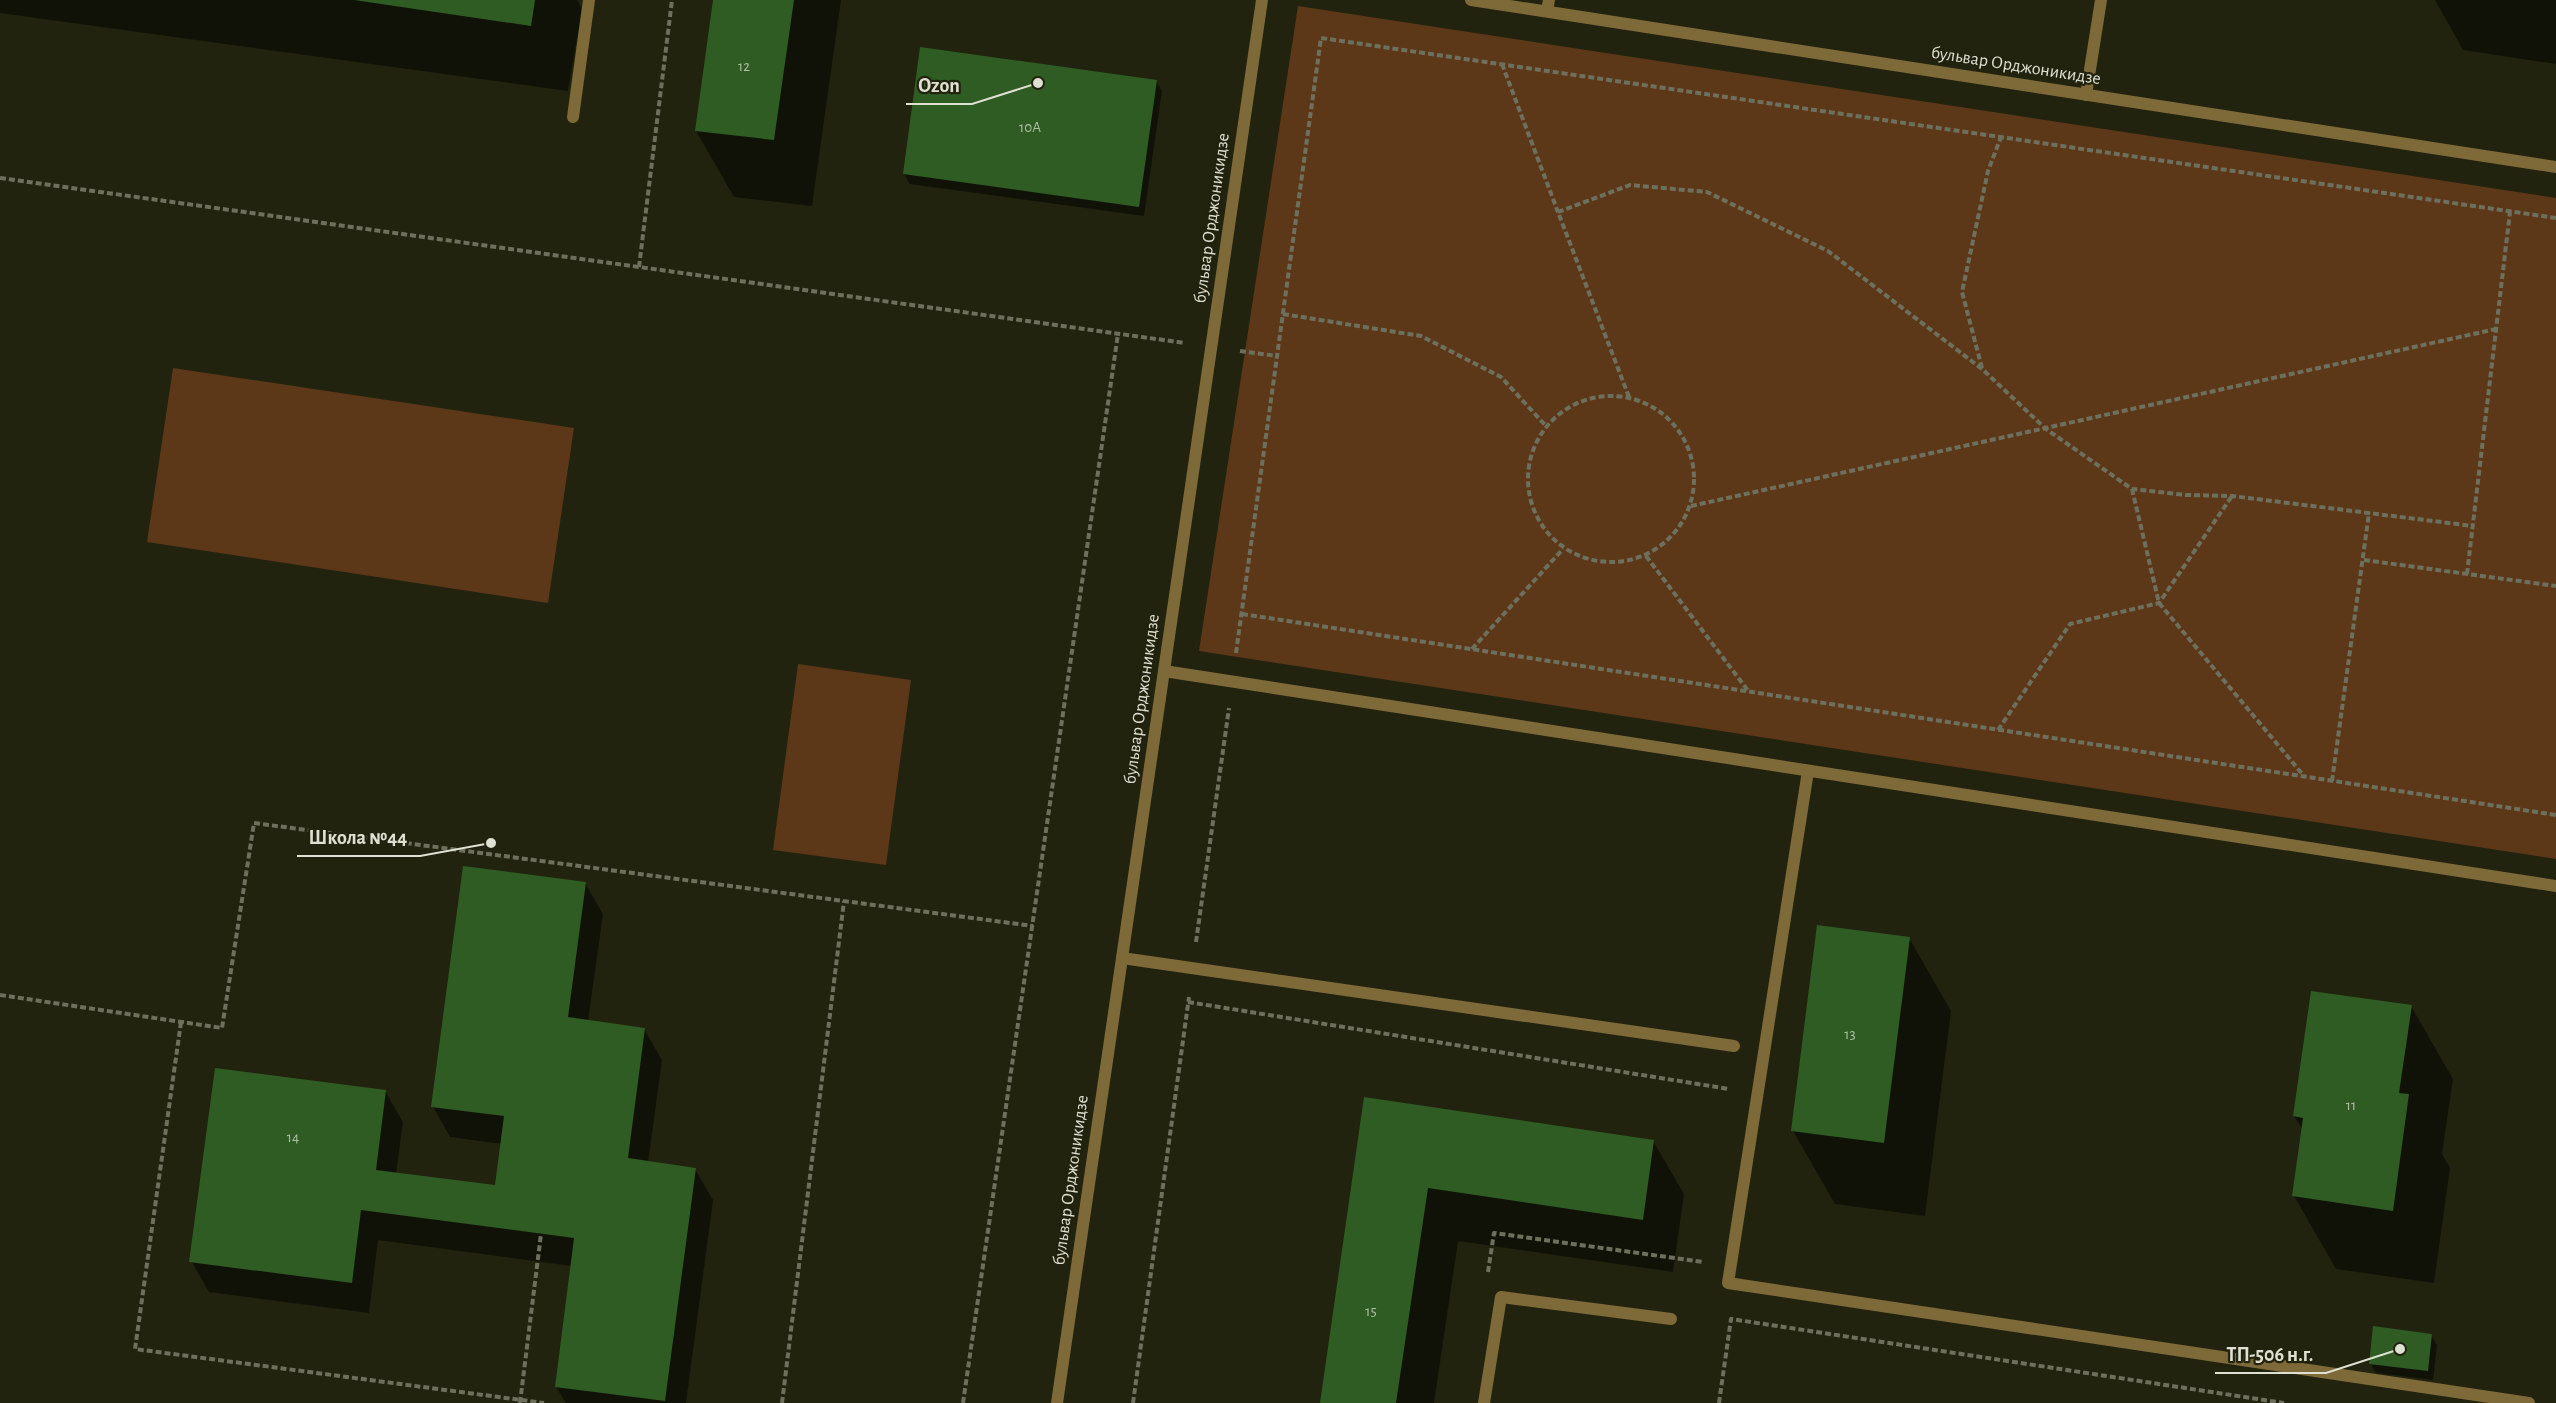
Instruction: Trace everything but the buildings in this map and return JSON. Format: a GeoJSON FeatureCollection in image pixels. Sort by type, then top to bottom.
{"type":"FeatureCollection","features":[{"type":"Feature","properties":{"kind":"street"},"geometry":{"type":"LineString","coordinates":[[573,117],[589,0]]}},
{"type":"Feature","properties":{"kind":"street","name":"бульвар Орджоникидзе"},"geometry":{"type":"LineString","coordinates":[[1057,1403],[1262,0]]}},
{"type":"Feature","properties":{"kind":"street","name":"бульвар Орджоникидзе"},"geometry":{"type":"LineString","coordinates":[[1471,0],[1548,6],[2086,95],[2556,167]]}},
{"type":"Feature","properties":{"kind":"street"},"geometry":{"type":"LineString","coordinates":[[2086,95],[2101,0]]}},
{"type":"Feature","properties":{"kind":"street"},"geometry":{"type":"LineString","coordinates":[[1164,671],[2556,886]]}},
{"type":"Feature","properties":{"kind":"street"},"geometry":{"type":"LineString","coordinates":[[1808,771],[1728,1283],[2529,1403]]}},
{"type":"Feature","properties":{"kind":"street"},"geometry":{"type":"LineString","coordinates":[[1122,958],[1734,1046]]}},
{"type":"Feature","properties":{"kind":"street"},"geometry":{"type":"LineString","coordinates":[[1484,1403],[1501,1297],[1671,1319]]}},
{"type":"Feature","properties":{"kind":"path"},"geometry":{"type":"LineString","coordinates":[[639,267],[672,0]]}},
{"type":"Feature","properties":{"kind":"path"},"geometry":{"type":"LineString","coordinates":[[1132,1403],[1321,38],[2556,218]]}},
{"type":"Feature","properties":{"kind":"path"},"geometry":{"type":"LineString","coordinates":[[1502,64],[1629,397]]}},
{"type":"Feature","properties":{"kind":"path"},"geometry":{"type":"LineString","coordinates":[[1982,369],[1962,292],[1988,171],[2001,137]]}},
{"type":"Feature","properties":{"kind":"path"},"geometry":{"type":"LineString","coordinates":[[0,178],[1277,356]]}},
{"type":"Feature","properties":{"kind":"path"},"geometry":{"type":"LineString","coordinates":[[1558,212],[1630,185],[1707,192],[1828,251],[1982,369],[2046,429],[2132,489],[2186,495],[2232,496],[2473,526]]}},
{"type":"Feature","properties":{"kind":"path"},"geometry":{"type":"LineString","coordinates":[[2467,574],[2510,212]]}},
{"type":"Feature","properties":{"kind":"path"},"geometry":{"type":"LineString","coordinates":[[1283,314],[1421,336],[1501,377],[1546,426]]}},
{"type":"Feature","properties":{"kind":"path"},"geometry":{"type":"LineString","coordinates":[[1690,506],[2496,329]]}},
{"type":"Feature","properties":{"kind":"path"},"geometry":{"type":"LineString","coordinates":[[963,1403],[1118,334]]}},
{"type":"Feature","properties":{"kind":"path"},"geometry":{"type":"LineString","coordinates":[[1606,396],[1629,397],[1655,408],[1676,426],[1690,450],[1695,478],[1690,506],[1680,527],[1665,544],[1646,556],[1617,563],[1589,560],[1563,549],[1543,529],[1530,505],[1526,477],[1532,450],[1546,426],[1563,410],[1583,400],[1606,396]]}},
{"type":"Feature","properties":{"kind":"path"},"geometry":{"type":"LineString","coordinates":[[2132,489],[2159,603],[2304,777]]}},
{"type":"Feature","properties":{"kind":"path"},"geometry":{"type":"LineString","coordinates":[[1998,730],[2070,624],[2159,603],[2232,496]]}},
{"type":"Feature","properties":{"kind":"path"},"geometry":{"type":"LineString","coordinates":[[2332,781],[2369,513]]}},
{"type":"Feature","properties":{"kind":"path"},"geometry":{"type":"LineString","coordinates":[[1472,649],[1563,549]]}},
{"type":"Feature","properties":{"kind":"path"},"geometry":{"type":"LineString","coordinates":[[1646,556],[1749,692]]}},
{"type":"Feature","properties":{"kind":"path"},"geometry":{"type":"LineString","coordinates":[[2364,560],[2556,586]]}},
{"type":"Feature","properties":{"kind":"path"},"geometry":{"type":"LineString","coordinates":[[1242,614],[2556,815]]}},
{"type":"Feature","properties":{"kind":"path"},"geometry":{"type":"LineString","coordinates":[[0,995],[222,1028],[254,823],[1033,926]]}},
{"type":"Feature","properties":{"kind":"path"},"geometry":{"type":"LineString","coordinates":[[782,1403],[844,901]]}},
{"type":"Feature","properties":{"kind":"path"},"geometry":{"type":"LineString","coordinates":[[1188,1002],[1729,1087],[1727,1099]]}},
{"type":"Feature","properties":{"kind":"path"},"geometry":{"type":"LineString","coordinates":[[181,1022],[135,1349],[544,1403]]}},
{"type":"Feature","properties":{"kind":"path"},"geometry":{"type":"LineString","coordinates":[[1487,1278],[1494,1233],[1703,1262],[1705,1251]]}},
{"type":"Feature","properties":{"kind":"path"},"geometry":{"type":"LineString","coordinates":[[520,1401],[541,1234]]}},
{"type":"Feature","properties":{"kind":"path"},"geometry":{"type":"LineString","coordinates":[[1719,1403],[1731,1319],[2284,1403]]}},
{"type":"Feature","properties":{"kind":"shaded area"},"geometry":{"type":"Polygon","coordinates":[[[1298,6],[2556,198],[2556,859],[1199,651],[1298,6]]]}},
{"type":"Feature","properties":{"kind":"shaded area"},"geometry":{"type":"Polygon","coordinates":[[[173,368],[574,428],[548,603],[147,542],[173,368]]]}},
{"type":"Feature","properties":{"kind":"shaded area"},"geometry":{"type":"Polygon","coordinates":[[[798,664],[911,680],[886,865],[773,850],[798,664]]]}},
{"type":"Feature","properties":{"kind":"place","name":"Ozon"},"geometry":{"type":"Point","coordinates":[1038,83]}},
{"type":"Feature","properties":{"kind":"place","name":"Школа №44"},"geometry":{"type":"Point","coordinates":[491,843]}},
{"type":"Feature","properties":{"kind":"place","name":"ТП-506 н.г."},"geometry":{"type":"Point","coordinates":[2400,1349]}}]}
